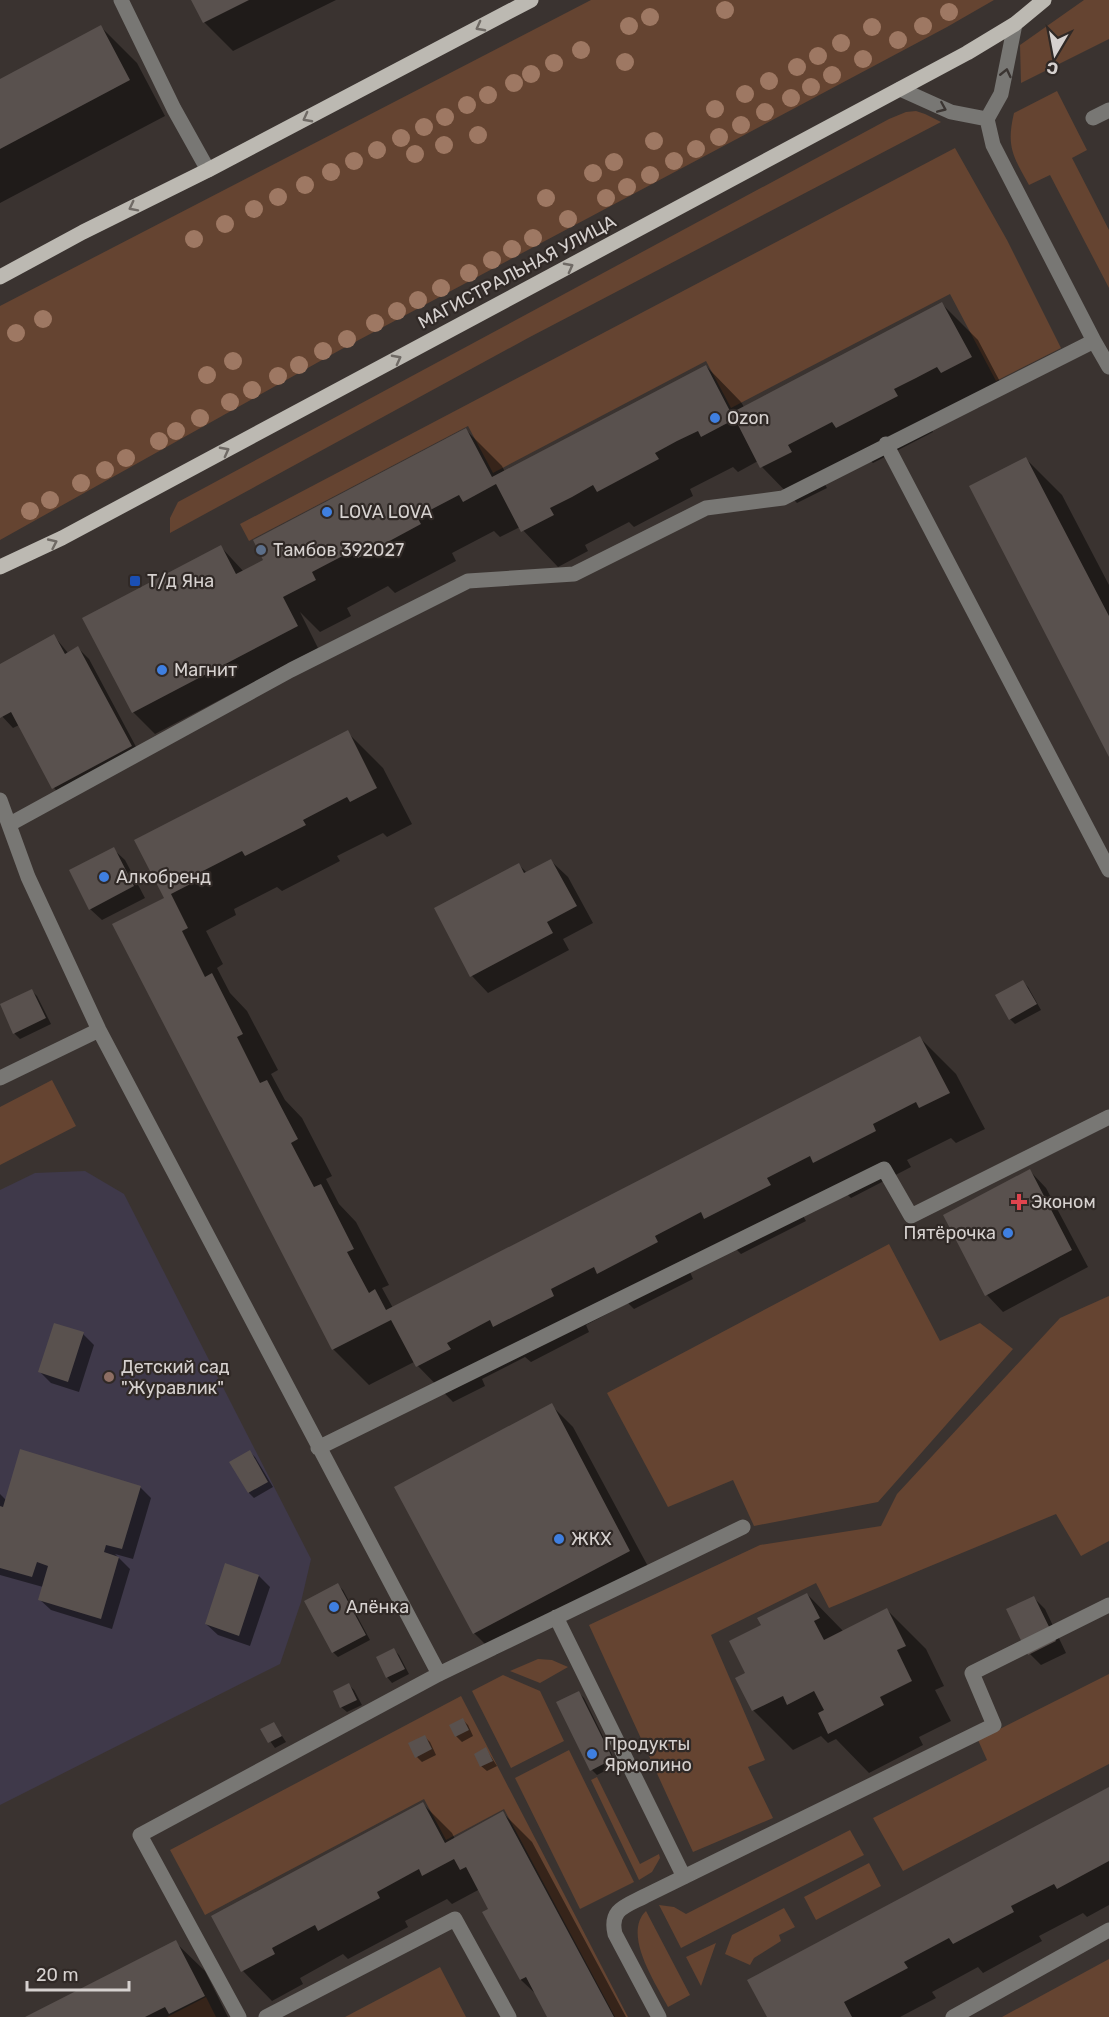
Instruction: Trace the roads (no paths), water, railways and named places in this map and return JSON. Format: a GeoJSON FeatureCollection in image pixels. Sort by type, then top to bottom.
{"type":"FeatureCollection","features":[{"type":"Feature","properties":{"kind":"main road"},"geometry":{"type":"LineString","coordinates":[[0,277],[531,0]]}},
{"type":"Feature","properties":{"kind":"main road","name":"МАГИСТРАЛЬНАЯ УЛИЦА"},"geometry":{"type":"LineString","coordinates":[[0,567],[62,538],[967,53],[1015,24],[1044,0]]}},
{"type":"Feature","properties":{"kind":"street"},"geometry":{"type":"LineString","coordinates":[[121,0],[174,109],[207,170]]}},
{"type":"Feature","properties":{"kind":"street"},"geometry":{"type":"LineString","coordinates":[[1015,24],[1001,94],[987,119],[993,145],[1109,367]]}},
{"type":"Feature","properties":{"kind":"street"},"geometry":{"type":"LineString","coordinates":[[900,89],[951,112],[987,119]]}},
{"type":"Feature","properties":{"kind":"street"},"geometry":{"type":"LineString","coordinates":[[1093,118],[1109,110]]}},
{"type":"Feature","properties":{"kind":"street"},"geometry":{"type":"LineString","coordinates":[[10,824],[291,670],[468,581],[574,574],[706,508],[783,498],[1094,340]]}},
{"type":"Feature","properties":{"kind":"street"},"geometry":{"type":"LineString","coordinates":[[886,444],[1109,870]]}},
{"type":"Feature","properties":{"kind":"street"},"geometry":{"type":"LineString","coordinates":[[0,800],[28,877],[99,1030],[439,1674]]}},
{"type":"Feature","properties":{"kind":"street"},"geometry":{"type":"LineString","coordinates":[[0,1078],[99,1030]]}},
{"type":"Feature","properties":{"kind":"street"},"geometry":{"type":"LineString","coordinates":[[318,1448],[885,1169],[911,1216],[1109,1117]]}},
{"type":"Feature","properties":{"kind":"street"},"geometry":{"type":"LineString","coordinates":[[239,2017],[140,1834],[439,1674],[743,1527]]}},
{"type":"Feature","properties":{"kind":"street"},"geometry":{"type":"LineString","coordinates":[[659,2017],[615,1934],[613,1920],[616,1913],[684,1877],[994,1725],[972,1672],[1109,1605]]}},
{"type":"Feature","properties":{"kind":"street"},"geometry":{"type":"LineString","coordinates":[[556,1617],[684,1877]]}},
{"type":"Feature","properties":{"kind":"street"},"geometry":{"type":"LineString","coordinates":[[266,2017],[455,1919],[509,2017]]}},
{"type":"Feature","properties":{"kind":"street"},"geometry":{"type":"LineString","coordinates":[[952,2017],[1109,1930]]}},
{"type":"Feature","properties":{"kind":"place","name":"Ozon"},"geometry":{"type":"Point","coordinates":[715,418]}},
{"type":"Feature","properties":{"kind":"place","name":"LOVA LOVA"},"geometry":{"type":"Point","coordinates":[327,512]}},
{"type":"Feature","properties":{"kind":"place","name":"Тамбов 392027"},"geometry":{"type":"Point","coordinates":[261,550]}},
{"type":"Feature","properties":{"kind":"place","name":"Т/д Яна"},"geometry":{"type":"Point","coordinates":[135,581]}},
{"type":"Feature","properties":{"kind":"place","name":"Магнит"},"geometry":{"type":"Point","coordinates":[162,670]}},
{"type":"Feature","properties":{"kind":"place","name":"Алкобренд"},"geometry":{"type":"Point","coordinates":[104,877]}},
{"type":"Feature","properties":{"kind":"place","name":"Эконом"},"geometry":{"type":"Point","coordinates":[1019,1202]}},
{"type":"Feature","properties":{"kind":"place","name":"Пятёрочка"},"geometry":{"type":"Point","coordinates":[1008,1233]}},
{"type":"Feature","properties":{"kind":"place","name":"Детский сад \"Журавлик\""},"geometry":{"type":"Point","coordinates":[109,1377]}},
{"type":"Feature","properties":{"kind":"place","name":"ЖКХ"},"geometry":{"type":"Point","coordinates":[559,1539]}},
{"type":"Feature","properties":{"kind":"place","name":"Алёнка"},"geometry":{"type":"Point","coordinates":[334,1607]}},
{"type":"Feature","properties":{"kind":"place","name":"Продукты Ярмолино"},"geometry":{"type":"Point","coordinates":[592,1754]}}]}
